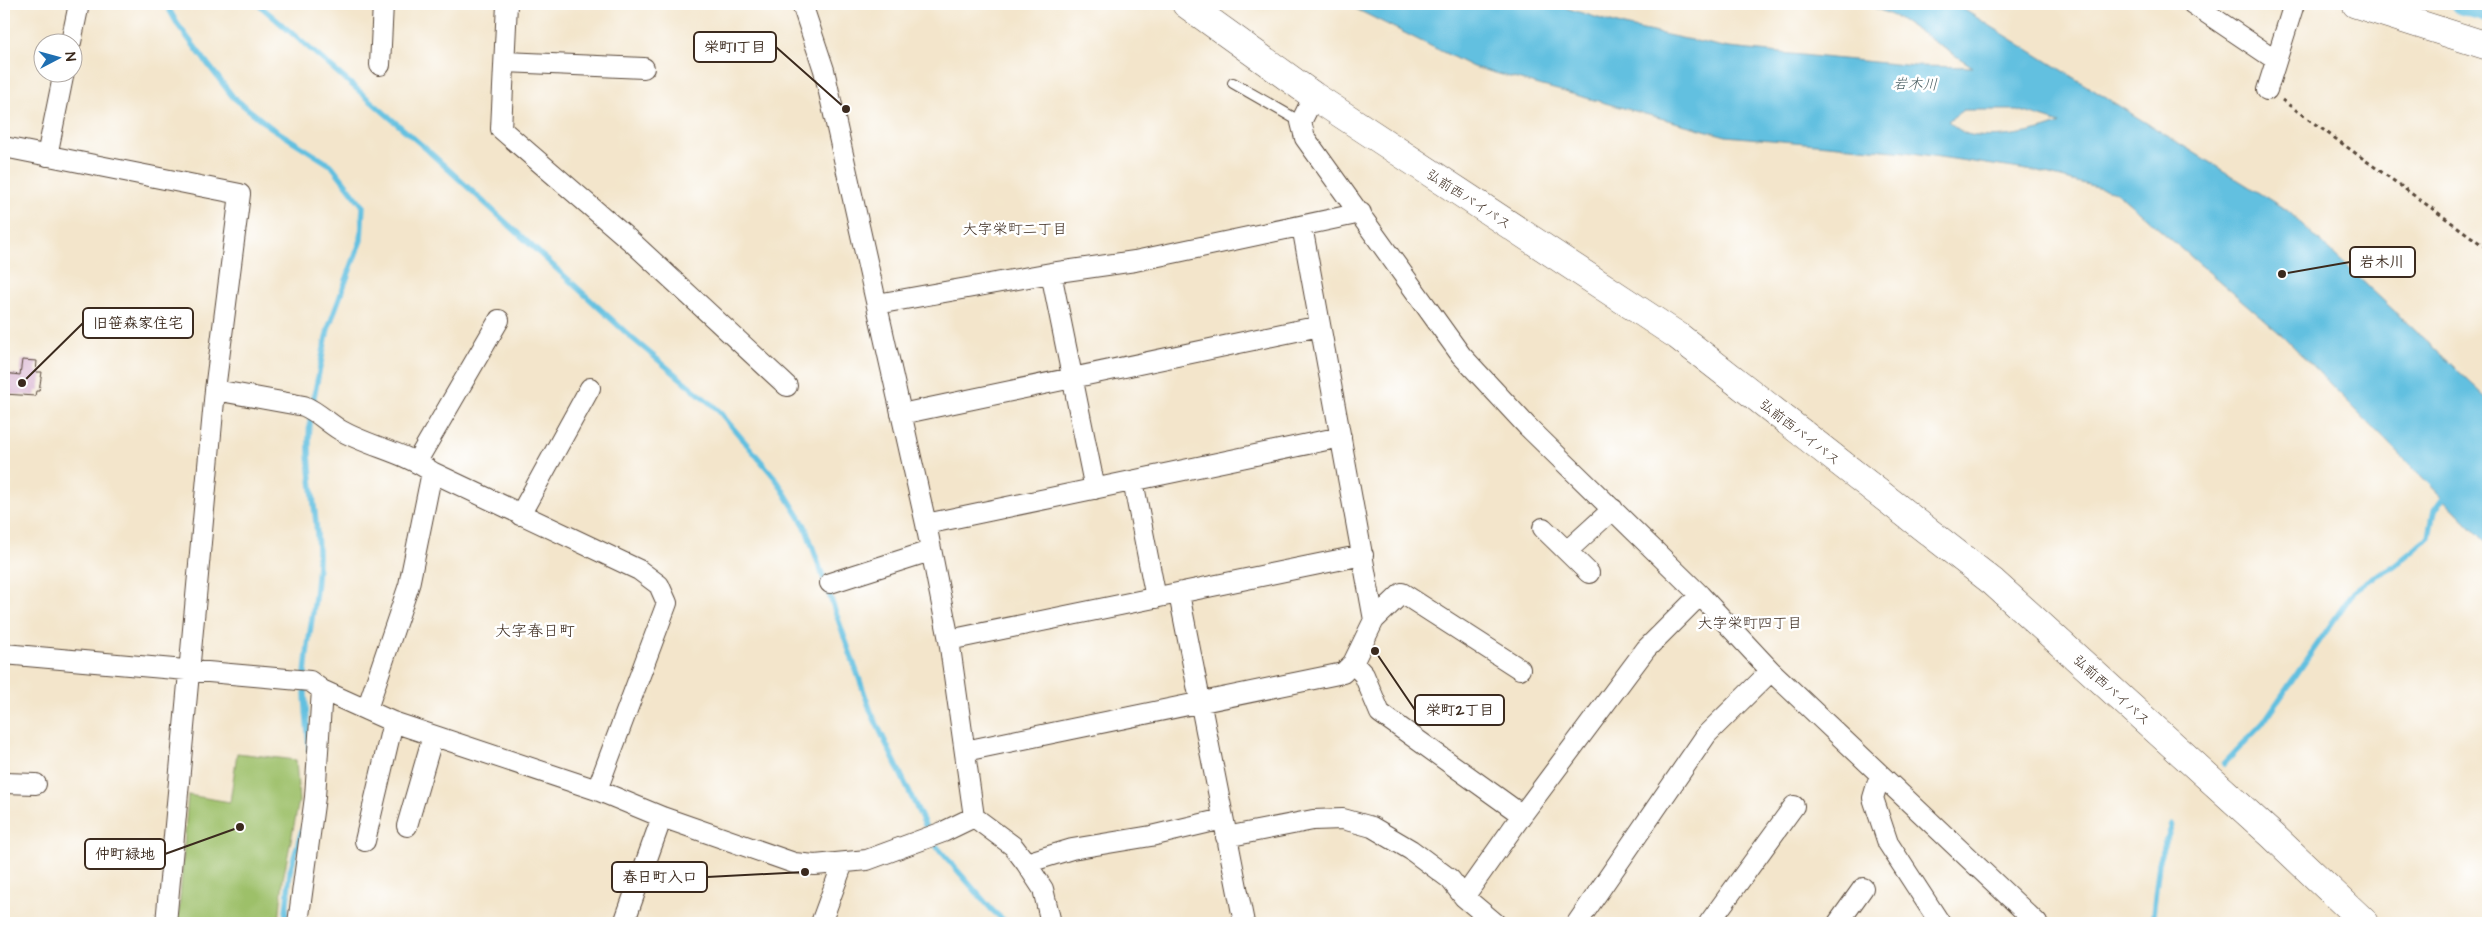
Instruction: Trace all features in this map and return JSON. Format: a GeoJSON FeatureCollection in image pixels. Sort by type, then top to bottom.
{"type":"FeatureCollection","features":[{"type":"Feature","properties":{"kind":"street"},"geometry":{"type":"LineString","coordinates":[[73,32],[79,4]]}},
{"type":"Feature","properties":{"kind":"street"},"geometry":{"type":"LineString","coordinates":[[380,65],[383,4]]}},
{"type":"Feature","properties":{"kind":"street"},"geometry":{"type":"LineString","coordinates":[[507,4],[506,62],[501,128],[632,243],[786,386]]}},
{"type":"Feature","properties":{"kind":"street"},"geometry":{"type":"LineString","coordinates":[[802,4],[824,70],[926,524],[949,640],[974,817],[1013,846],[1026,863],[1043,889],[1051,923]]}},
{"type":"Feature","properties":{"kind":"street","name":"弘前西バイパス"},"geometry":{"type":"LineString","coordinates":[[1186,4],[1314,96],[1678,336],[1992,582],[2272,835],[2365,923]]}},
{"type":"Feature","properties":{"kind":"street"},"geometry":{"type":"LineString","coordinates":[[2193,4],[2276,60]]}},
{"type":"Feature","properties":{"kind":"street"},"geometry":{"type":"LineString","coordinates":[[2267,90],[2294,4]]}},
{"type":"Feature","properties":{"kind":"street"},"geometry":{"type":"LineString","coordinates":[[2356,4],[2488,46]]}},
{"type":"Feature","properties":{"kind":"street"},"geometry":{"type":"LineString","coordinates":[[506,62],[644,68]]}},
{"type":"Feature","properties":{"kind":"street"},"geometry":{"type":"LineString","coordinates":[[47,156],[62,82]]}},
{"type":"Feature","properties":{"kind":"street"},"geometry":{"type":"LineString","coordinates":[[1314,96],[1301,122],[1305,138],[1361,213],[1461,355],[1527,426],[1700,595],[1771,671],[2037,923]]}},
{"type":"Feature","properties":{"kind":"street"},"geometry":{"type":"LineString","coordinates":[[4,148],[240,194],[215,390],[166,923]]}},
{"type":"Feature","properties":{"kind":"street"},"geometry":{"type":"LineString","coordinates":[[877,304],[1051,273],[1135,261],[1361,213]]}},
{"type":"Feature","properties":{"kind":"street"},"geometry":{"type":"LineString","coordinates":[[1302,226],[1374,620]]}},
{"type":"Feature","properties":{"kind":"street"},"geometry":{"type":"LineString","coordinates":[[1051,273],[1095,489]]}},
{"type":"Feature","properties":{"kind":"street"},"geometry":{"type":"LineString","coordinates":[[367,710],[409,585],[425,467],[499,320]]}},
{"type":"Feature","properties":{"kind":"street"},"geometry":{"type":"LineString","coordinates":[[902,414],[1320,326]]}},
{"type":"Feature","properties":{"kind":"street"},"geometry":{"type":"LineString","coordinates":[[520,515],[590,388]]}},
{"type":"Feature","properties":{"kind":"street"},"geometry":{"type":"LineString","coordinates":[[215,390],[309,409],[340,430],[425,467],[520,515],[639,570],[659,585],[667,603],[596,790]]}},
{"type":"Feature","properties":{"kind":"street"},"geometry":{"type":"LineString","coordinates":[[926,524],[1341,437]]}},
{"type":"Feature","properties":{"kind":"street"},"geometry":{"type":"LineString","coordinates":[[1133,481],[1156,598]]}},
{"type":"Feature","properties":{"kind":"street"},"geometry":{"type":"LineString","coordinates":[[1567,552],[1613,509]]}},
{"type":"Feature","properties":{"kind":"street"},"geometry":{"type":"LineString","coordinates":[[1543,528],[1589,573]]}},
{"type":"Feature","properties":{"kind":"street"},"geometry":{"type":"LineString","coordinates":[[830,583],[930,551]]}},
{"type":"Feature","properties":{"kind":"street"},"geometry":{"type":"LineString","coordinates":[[949,640],[1179,594],[1363,554]]}},
{"type":"Feature","properties":{"kind":"street"},"geometry":{"type":"LineString","coordinates":[[965,751],[1342,673],[1353,662],[1374,620],[1402,593],[1520,669]]}},
{"type":"Feature","properties":{"kind":"street"},"geometry":{"type":"LineString","coordinates":[[1179,594],[1244,923]]}},
{"type":"Feature","properties":{"kind":"street"},"geometry":{"type":"LineString","coordinates":[[1464,897],[1522,815],[1646,649],[1700,595]]}},
{"type":"Feature","properties":{"kind":"street"},"geometry":{"type":"LineString","coordinates":[[4,654],[309,683],[393,722],[596,790],[662,817],[794,863],[843,863],[867,860],[943,832],[974,817]]}},
{"type":"Feature","properties":{"kind":"street"},"geometry":{"type":"LineString","coordinates":[[1353,662],[1364,675],[1380,713],[1522,815]]}},
{"type":"Feature","properties":{"kind":"street"},"geometry":{"type":"LineString","coordinates":[[1577,923],[1707,734],[1771,671]]}},
{"type":"Feature","properties":{"kind":"street"},"geometry":{"type":"LineString","coordinates":[[298,923],[315,797],[309,683]]}},
{"type":"Feature","properties":{"kind":"street"},"geometry":{"type":"LineString","coordinates":[[365,841],[393,722]]}},
{"type":"Feature","properties":{"kind":"street"},"geometry":{"type":"LineString","coordinates":[[407,826],[433,736]]}},
{"type":"Feature","properties":{"kind":"street"},"geometry":{"type":"LineString","coordinates":[[1880,775],[1873,798],[1888,843],[1940,923]]}},
{"type":"Feature","properties":{"kind":"street"},"geometry":{"type":"LineString","coordinates":[[4,783],[36,784]]}},
{"type":"Feature","properties":{"kind":"street"},"geometry":{"type":"LineString","coordinates":[[1709,923],[1794,806]]}},
{"type":"Feature","properties":{"kind":"street"},"geometry":{"type":"LineString","coordinates":[[624,923],[662,817]]}},
{"type":"Feature","properties":{"kind":"street"},"geometry":{"type":"LineString","coordinates":[[1026,863],[1072,849],[1151,836],[1312,820],[1343,819],[1372,827],[1411,850],[1450,879],[1464,897],[1495,923]]}},
{"type":"Feature","properties":{"kind":"street"},"geometry":{"type":"LineString","coordinates":[[821,923],[843,863]]}},
{"type":"Feature","properties":{"kind":"street"},"geometry":{"type":"LineString","coordinates":[[1838,923],[1863,888]]}},
{"type":"Feature","properties":{"kind":"lane"},"geometry":{"type":"LineString","coordinates":[[1233,84],[1301,122]]}},
{"type":"Feature","properties":{"kind":"path"},"geometry":{"type":"LineString","coordinates":[[2267,90],[2488,249]]}},
{"type":"Feature","properties":{"kind":"green space"},"geometry":{"type":"Polygon","coordinates":[[[237,753],[296,760],[299,801],[283,879],[279,923],[178,923],[188,795],[230,802],[237,753]]]}},
{"type":"Feature","properties":{"kind":"water","name":"岩木川"},"geometry":{"type":"Polygon","coordinates":[[[1346,4],[1553,4],[1624,26],[1729,48],[1915,66],[1973,67],[1898,18],[1866,4],[1955,4],[2288,211],[2488,399],[2488,544],[2283,336],[2116,192],[2034,171],[1906,152],[1726,136],[1473,67],[1346,4]],[[1963,110],[1948,121],[1967,134],[1989,137],[2028,133],[2060,123],[2018,110],[1963,110]]]}},
{"type":"Feature","properties":{"kind":"building"},"geometry":{"type":"Polygon","coordinates":[[[22,360],[37,361],[36,372],[42,372],[39,391],[36,391],[35,396],[4,394],[4,373],[20,375],[22,360]]]}},
{"type":"Feature","properties":{"kind":"waterway"},"geometry":{"type":"LineString","coordinates":[[166,4],[178,25],[233,97],[269,126],[332,166],[363,206],[361,240],[328,329],[312,406]]}},
{"type":"Feature","properties":{"kind":"waterway"},"geometry":{"type":"LineString","coordinates":[[258,4],[424,147],[633,339],[717,409],[776,479],[805,526],[871,712],[925,825]]}},
{"type":"Feature","properties":{"kind":"waterway"},"geometry":{"type":"LineString","coordinates":[[2461,4],[2488,12]]}},
{"type":"Feature","properties":{"kind":"waterway"},"geometry":{"type":"LineString","coordinates":[[309,749],[305,677],[318,568],[309,449],[311,415]]}},
{"type":"Feature","properties":{"kind":"waterway"},"geometry":{"type":"LineString","coordinates":[[2224,764],[2263,723],[2354,591],[2394,566],[2429,537],[2434,510],[2446,493]]}},
{"type":"Feature","properties":{"kind":"waterway"},"geometry":{"type":"LineString","coordinates":[[2152,923],[2159,863],[2172,824]]}},
{"type":"Feature","properties":{"kind":"waterway"},"geometry":{"type":"LineString","coordinates":[[285,923],[290,871],[302,830]]}},
{"type":"Feature","properties":{"kind":"waterway"},"geometry":{"type":"LineString","coordinates":[[937,847],[992,910],[1007,923]]}},
{"type":"Feature","properties":{"kind":"place","name":"栄町1丁目"},"geometry":{"type":"Point","coordinates":[846,109]}},
{"type":"Feature","properties":{"kind":"place","name":"岩木川"},"geometry":{"type":"Point","coordinates":[2282,274]}},
{"type":"Feature","properties":{"kind":"place","name":"旧笹森家住宅"},"geometry":{"type":"Point","coordinates":[22,383]}},
{"type":"Feature","properties":{"kind":"place","name":"栄町2丁目"},"geometry":{"type":"Point","coordinates":[1375,651]}},
{"type":"Feature","properties":{"kind":"place","name":"仲町緑地"},"geometry":{"type":"Point","coordinates":[240,827]}},
{"type":"Feature","properties":{"kind":"place","name":"春日町入口"},"geometry":{"type":"Point","coordinates":[805,872]}},
{"type":"Feature","properties":{"kind":"district","name":"大字栄町二丁目"},"geometry":{"type":"Point","coordinates":[1015,229]}},
{"type":"Feature","properties":{"kind":"district","name":"大字栄町四丁目"},"geometry":{"type":"Point","coordinates":[1750,623]}},
{"type":"Feature","properties":{"kind":"district","name":"大字春日町"},"geometry":{"type":"Point","coordinates":[535,630]}}]}
